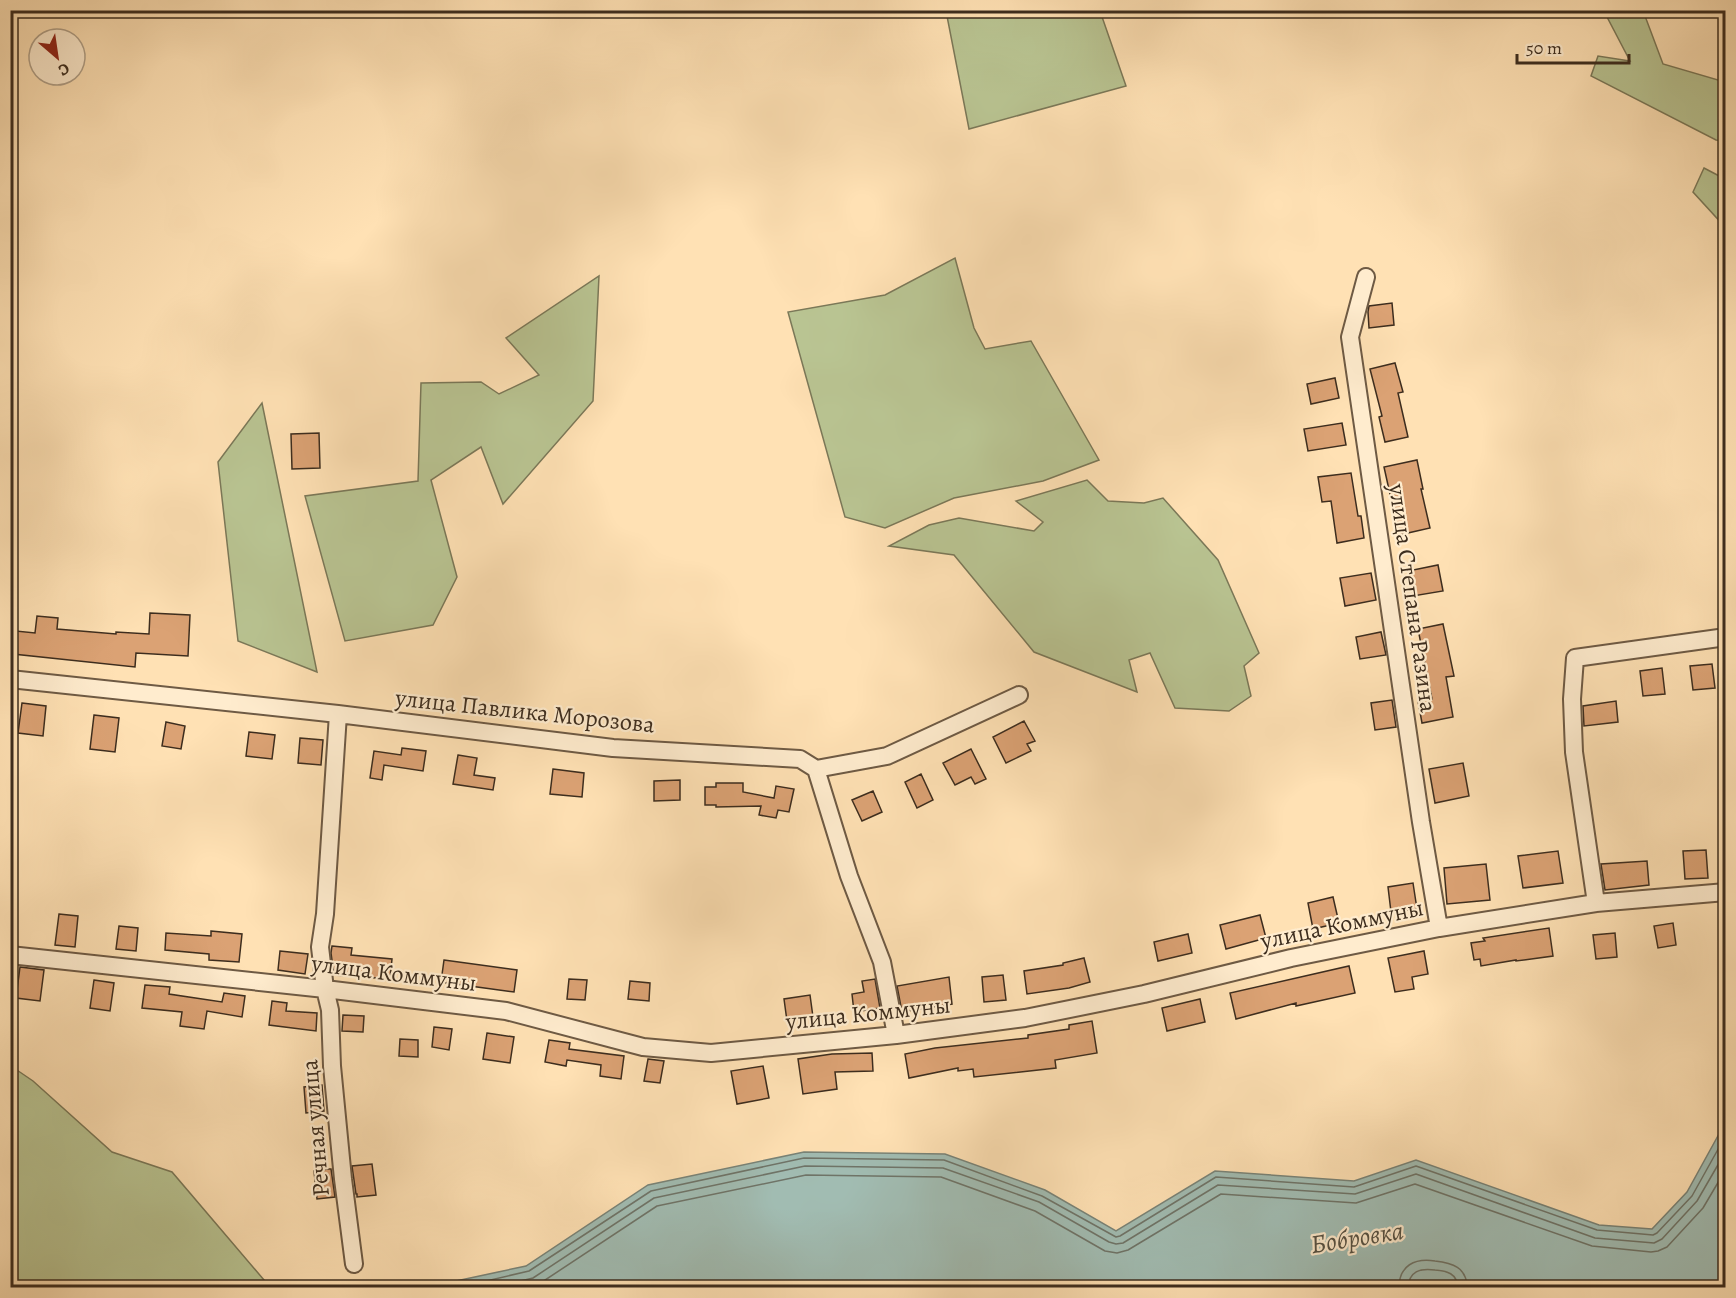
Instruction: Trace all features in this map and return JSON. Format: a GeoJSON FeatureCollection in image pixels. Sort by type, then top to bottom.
{"type":"FeatureCollection","features":[{"type":"Feature","properties":{"kind":"street","name":"улица Степана Разина"},"geometry":{"type":"LineString","coordinates":[[1366,277],[1350,337],[1421,822],[1439,928]]}},
{"type":"Feature","properties":{"kind":"street"},"geometry":{"type":"LineString","coordinates":[[1596,903],[1574,752],[1572,699],[1575,658],[1725,637]]}},
{"type":"Feature","properties":{"kind":"street","name":"улица Павлика Морозова"},"geometry":{"type":"LineString","coordinates":[[10,679],[338,714],[613,748],[800,759],[816,769]]}},
{"type":"Feature","properties":{"kind":"street"},"geometry":{"type":"LineString","coordinates":[[896,1035],[882,962],[849,876],[816,769],[887,756],[1018,695]]}},
{"type":"Feature","properties":{"kind":"street","name":"Речная улица"},"geometry":{"type":"LineString","coordinates":[[338,714],[325,914],[320,947],[324,988],[330,1010],[332,1066],[354,1264]]}},
{"type":"Feature","properties":{"kind":"street","name":"улица Коммуны"},"geometry":{"type":"LineString","coordinates":[[10,955],[324,988],[506,1011],[643,1047],[711,1053],[896,1035],[1025,1018],[1144,994],[1291,958],[1439,928],[1596,903],[1725,892]]}},
{"type":"Feature","properties":{"kind":"green space"},"geometry":{"type":"Polygon","coordinates":[[[946,11],[1100,11],[1126,86],[969,129],[946,11]]]}},
{"type":"Feature","properties":{"kind":"green space"},"geometry":{"type":"Polygon","coordinates":[[[1606,15],[1645,16],[1663,64],[1725,82],[1725,141],[1716,140],[1591,76],[1598,56],[1630,61],[1606,15]]]}},
{"type":"Feature","properties":{"kind":"green space"},"geometry":{"type":"Polygon","coordinates":[[[1704,168],[1725,179],[1725,227],[1693,192],[1704,168]]]}},
{"type":"Feature","properties":{"kind":"green space"},"geometry":{"type":"Polygon","coordinates":[[[955,258],[974,328],[985,349],[1031,341],[1099,460],[1043,481],[954,498],[885,528],[845,517],[788,312],[885,295],[955,258]]]}},
{"type":"Feature","properties":{"kind":"green space"},"geometry":{"type":"Polygon","coordinates":[[[599,276],[593,401],[503,504],[481,447],[431,480],[457,577],[433,625],[345,641],[305,496],[418,481],[421,383],[481,382],[499,394],[539,375],[506,338],[599,276]]]}},
{"type":"Feature","properties":{"kind":"green space"},"geometry":{"type":"Polygon","coordinates":[[[262,403],[317,672],[238,641],[218,462],[262,403]]]}},
{"type":"Feature","properties":{"kind":"green space"},"geometry":{"type":"Polygon","coordinates":[[[1087,480],[1108,501],[1144,503],[1163,498],[1218,560],[1259,653],[1244,666],[1251,696],[1229,711],[1175,708],[1150,653],[1129,660],[1137,692],[1034,652],[954,555],[889,546],[929,525],[959,518],[1034,531],[1043,522],[1016,501],[1087,480]]]}},
{"type":"Feature","properties":{"kind":"green space"},"geometry":{"type":"Polygon","coordinates":[[[11,1066],[33,1081],[112,1152],[172,1172],[270,1287],[11,1287],[11,1066]]]}},
{"type":"Feature","properties":{"kind":"water","name":"Бобровка"},"geometry":{"type":"Polygon","coordinates":[[[1725,1123],[1725,1287],[1467,1288],[1424,1282],[1420,1288],[428,1287],[526,1266],[648,1185],[804,1152],[945,1154],[1045,1190],[1116,1231],[1215,1171],[1354,1181],[1416,1160],[1599,1225],[1652,1229],[1687,1192],[1725,1123]]]}},
{"type":"Feature","properties":{"kind":"building"},"geometry":{"type":"Polygon","coordinates":[[[1392,303],[1394,325],[1369,328],[1369,306],[1392,303]]]}},
{"type":"Feature","properties":{"kind":"building"},"geometry":{"type":"Polygon","coordinates":[[[1395,363],[1403,392],[1398,393],[1408,437],[1385,442],[1379,417],[1382,416],[1370,369],[1395,363]]]}},
{"type":"Feature","properties":{"kind":"building"},"geometry":{"type":"Polygon","coordinates":[[[1335,378],[1339,398],[1311,404],[1307,384],[1335,378]]]}},
{"type":"Feature","properties":{"kind":"building"},"geometry":{"type":"Polygon","coordinates":[[[1342,423],[1346,445],[1308,451],[1304,429],[1342,423]]]}},
{"type":"Feature","properties":{"kind":"building"},"geometry":{"type":"Polygon","coordinates":[[[319,433],[320,468],[292,469],[291,434],[319,433]]]}},
{"type":"Feature","properties":{"kind":"building"},"geometry":{"type":"Polygon","coordinates":[[[1417,460],[1430,528],[1399,535],[1384,467],[1417,460]]]}},
{"type":"Feature","properties":{"kind":"building"},"geometry":{"type":"Polygon","coordinates":[[[1351,473],[1364,538],[1337,543],[1331,501],[1322,502],[1318,477],[1351,473]]]}},
{"type":"Feature","properties":{"kind":"building"},"geometry":{"type":"Polygon","coordinates":[[[1438,565],[1443,591],[1413,596],[1408,571],[1438,565]]]}},
{"type":"Feature","properties":{"kind":"building"},"geometry":{"type":"Polygon","coordinates":[[[1371,573],[1376,600],[1345,606],[1340,578],[1371,573]]]}},
{"type":"Feature","properties":{"kind":"building"},"geometry":{"type":"Polygon","coordinates":[[[150,613],[190,615],[188,656],[136,653],[135,667],[13,654],[16,631],[35,633],[37,616],[58,618],[57,629],[149,634],[150,613]]]}},
{"type":"Feature","properties":{"kind":"building"},"geometry":{"type":"Polygon","coordinates":[[[1443,624],[1454,676],[1446,677],[1453,717],[1422,723],[1418,701],[1432,699],[1418,629],[1443,624]]]}},
{"type":"Feature","properties":{"kind":"building"},"geometry":{"type":"Polygon","coordinates":[[[1381,632],[1386,655],[1360,659],[1356,637],[1381,632]]]}},
{"type":"Feature","properties":{"kind":"building"},"geometry":{"type":"Polygon","coordinates":[[[1712,664],[1715,688],[1693,690],[1690,666],[1712,664]]]}},
{"type":"Feature","properties":{"kind":"building"},"geometry":{"type":"Polygon","coordinates":[[[1662,668],[1665,694],[1643,696],[1640,671],[1662,668]]]}},
{"type":"Feature","properties":{"kind":"building"},"geometry":{"type":"Polygon","coordinates":[[[1392,700],[1396,727],[1375,730],[1371,703],[1392,700]]]}},
{"type":"Feature","properties":{"kind":"building"},"geometry":{"type":"Polygon","coordinates":[[[1616,701],[1618,722],[1584,726],[1583,706],[1616,701]]]}},
{"type":"Feature","properties":{"kind":"building"},"geometry":{"type":"Polygon","coordinates":[[[22,703],[46,706],[43,736],[18,733],[22,703]]]}},
{"type":"Feature","properties":{"kind":"building"},"geometry":{"type":"Polygon","coordinates":[[[94,715],[119,718],[115,752],[90,749],[94,715]]]}},
{"type":"Feature","properties":{"kind":"building"},"geometry":{"type":"Polygon","coordinates":[[[1024,721],[1035,741],[1027,744],[1031,751],[1006,763],[993,737],[1024,721]]]}},
{"type":"Feature","properties":{"kind":"building"},"geometry":{"type":"Polygon","coordinates":[[[166,722],[185,726],[181,749],[162,746],[166,722]]]}},
{"type":"Feature","properties":{"kind":"building"},"geometry":{"type":"Polygon","coordinates":[[[249,732],[275,735],[272,759],[246,756],[249,732]]]}},
{"type":"Feature","properties":{"kind":"building"},"geometry":{"type":"Polygon","coordinates":[[[300,738],[323,740],[321,765],[298,763],[300,738]]]}},
{"type":"Feature","properties":{"kind":"building"},"geometry":{"type":"Polygon","coordinates":[[[402,748],[426,751],[423,771],[384,765],[382,780],[370,778],[374,751],[401,755],[402,748]]]}},
{"type":"Feature","properties":{"kind":"building"},"geometry":{"type":"Polygon","coordinates":[[[971,749],[986,779],[975,784],[971,777],[955,785],[943,763],[971,749]]]}},
{"type":"Feature","properties":{"kind":"building"},"geometry":{"type":"Polygon","coordinates":[[[458,755],[477,758],[474,775],[495,778],[493,790],[453,784],[458,755]]]}},
{"type":"Feature","properties":{"kind":"building"},"geometry":{"type":"Polygon","coordinates":[[[1463,763],[1469,796],[1435,803],[1429,769],[1463,763]]]}},
{"type":"Feature","properties":{"kind":"building"},"geometry":{"type":"Polygon","coordinates":[[[553,769],[584,773],[582,797],[550,794],[553,769]]]}},
{"type":"Feature","properties":{"kind":"building"},"geometry":{"type":"Polygon","coordinates":[[[921,774],[933,800],[917,808],[905,782],[921,774]]]}},
{"type":"Feature","properties":{"kind":"building"},"geometry":{"type":"Polygon","coordinates":[[[680,780],[680,800],[654,801],[654,781],[680,780]]]}},
{"type":"Feature","properties":{"kind":"building"},"geometry":{"type":"Polygon","coordinates":[[[716,783],[743,783],[743,792],[774,798],[776,786],[794,789],[789,812],[778,810],[776,818],[759,815],[761,806],[716,807],[716,805],[705,805],[705,787],[716,787],[716,783]]]}},
{"type":"Feature","properties":{"kind":"building"},"geometry":{"type":"Polygon","coordinates":[[[873,791],[882,812],[862,821],[852,800],[873,791]]]}},
{"type":"Feature","properties":{"kind":"building"},"geometry":{"type":"Polygon","coordinates":[[[1706,850],[1708,878],[1685,879],[1683,851],[1706,850]]]}},
{"type":"Feature","properties":{"kind":"building"},"geometry":{"type":"Polygon","coordinates":[[[1558,851],[1563,883],[1523,888],[1518,856],[1558,851]]]}},
{"type":"Feature","properties":{"kind":"building"},"geometry":{"type":"Polygon","coordinates":[[[1647,861],[1649,885],[1605,890],[1601,864],[1647,861]]]}},
{"type":"Feature","properties":{"kind":"building"},"geometry":{"type":"Polygon","coordinates":[[[1486,864],[1490,900],[1447,904],[1444,868],[1486,864]]]}},
{"type":"Feature","properties":{"kind":"building"},"geometry":{"type":"Polygon","coordinates":[[[1413,883],[1417,909],[1391,912],[1388,887],[1413,883]]]}},
{"type":"Feature","properties":{"kind":"building"},"geometry":{"type":"Polygon","coordinates":[[[1333,897],[1339,923],[1313,929],[1308,903],[1333,897]]]}},
{"type":"Feature","properties":{"kind":"building"},"geometry":{"type":"Polygon","coordinates":[[[59,914],[78,916],[75,947],[55,945],[59,914]]]}},
{"type":"Feature","properties":{"kind":"building"},"geometry":{"type":"Polygon","coordinates":[[[1260,915],[1266,938],[1226,949],[1220,925],[1260,915]]]}},
{"type":"Feature","properties":{"kind":"building"},"geometry":{"type":"Polygon","coordinates":[[[1673,923],[1676,945],[1658,948],[1654,926],[1673,923]]]}},
{"type":"Feature","properties":{"kind":"building"},"geometry":{"type":"Polygon","coordinates":[[[119,926],[138,928],[136,951],[116,949],[119,926]]]}},
{"type":"Feature","properties":{"kind":"building"},"geometry":{"type":"Polygon","coordinates":[[[1549,928],[1553,956],[1481,966],[1480,959],[1474,960],[1471,943],[1485,941],[1483,938],[1549,928]]]}},
{"type":"Feature","properties":{"kind":"building"},"geometry":{"type":"Polygon","coordinates":[[[211,931],[242,934],[239,962],[209,960],[209,954],[165,950],[166,933],[211,936],[211,931]]]}},
{"type":"Feature","properties":{"kind":"building"},"geometry":{"type":"Polygon","coordinates":[[[1615,933],[1617,957],[1596,959],[1593,935],[1615,933]]]}},
{"type":"Feature","properties":{"kind":"building"},"geometry":{"type":"Polygon","coordinates":[[[1188,934],[1192,953],[1158,961],[1154,942],[1188,934]]]}},
{"type":"Feature","properties":{"kind":"building"},"geometry":{"type":"Polygon","coordinates":[[[332,946],[352,948],[351,955],[392,959],[390,979],[334,975],[332,946]]]}},
{"type":"Feature","properties":{"kind":"building"},"geometry":{"type":"Polygon","coordinates":[[[280,951],[308,954],[305,974],[278,970],[280,951]]]}},
{"type":"Feature","properties":{"kind":"building"},"geometry":{"type":"Polygon","coordinates":[[[1424,951],[1428,974],[1412,977],[1414,989],[1395,992],[1388,958],[1424,951]]]}},
{"type":"Feature","properties":{"kind":"building"},"geometry":{"type":"Polygon","coordinates":[[[1084,958],[1090,982],[1069,988],[1027,994],[1024,971],[1063,965],[1063,963],[1084,958]]]}},
{"type":"Feature","properties":{"kind":"building"},"geometry":{"type":"Polygon","coordinates":[[[444,960],[517,970],[514,992],[441,982],[444,960]]]}},
{"type":"Feature","properties":{"kind":"building"},"geometry":{"type":"Polygon","coordinates":[[[1349,966],[1355,993],[1296,1006],[1296,1003],[1236,1019],[1230,993],[1349,966]]]}},
{"type":"Feature","properties":{"kind":"building"},"geometry":{"type":"Polygon","coordinates":[[[20,967],[44,970],[40,1001],[16,998],[20,967]]]}},
{"type":"Feature","properties":{"kind":"building"},"geometry":{"type":"Polygon","coordinates":[[[1003,975],[1006,1000],[984,1002],[982,977],[1003,975]]]}},
{"type":"Feature","properties":{"kind":"building"},"geometry":{"type":"Polygon","coordinates":[[[949,977],[952,1004],[902,1012],[897,986],[949,977]]]}},
{"type":"Feature","properties":{"kind":"building"},"geometry":{"type":"Polygon","coordinates":[[[569,979],[587,980],[585,1000],[567,999],[569,979]]]}},
{"type":"Feature","properties":{"kind":"building"},"geometry":{"type":"Polygon","coordinates":[[[875,979],[880,1008],[854,1012],[852,994],[864,992],[862,981],[875,979]]]}},
{"type":"Feature","properties":{"kind":"building"},"geometry":{"type":"Polygon","coordinates":[[[94,980],[114,983],[110,1011],[90,1008],[94,980]]]}},
{"type":"Feature","properties":{"kind":"building"},"geometry":{"type":"Polygon","coordinates":[[[630,981],[650,983],[649,1001],[628,999],[630,981]]]}},
{"type":"Feature","properties":{"kind":"building"},"geometry":{"type":"Polygon","coordinates":[[[145,985],[170,987],[169,994],[222,1002],[224,993],[245,996],[242,1017],[207,1011],[204,1029],[180,1026],[182,1012],[142,1008],[145,985]]]}},
{"type":"Feature","properties":{"kind":"building"},"geometry":{"type":"Polygon","coordinates":[[[810,995],[813,1017],[787,1021],[784,999],[810,995]]]}},
{"type":"Feature","properties":{"kind":"building"},"geometry":{"type":"Polygon","coordinates":[[[1200,999],[1205,1022],[1167,1031],[1162,1008],[1200,999]]]}},
{"type":"Feature","properties":{"kind":"building"},"geometry":{"type":"Polygon","coordinates":[[[272,1001],[287,1003],[286,1011],[317,1013],[316,1031],[269,1025],[272,1001]]]}},
{"type":"Feature","properties":{"kind":"building"},"geometry":{"type":"Polygon","coordinates":[[[343,1015],[364,1016],[363,1032],[342,1031],[343,1015]]]}},
{"type":"Feature","properties":{"kind":"building"},"geometry":{"type":"Polygon","coordinates":[[[1092,1021],[1097,1053],[1055,1060],[1056,1068],[974,1077],[973,1069],[958,1071],[958,1068],[909,1078],[905,1054],[935,1048],[1028,1038],[1028,1035],[1069,1029],[1069,1025],[1092,1021]]]}},
{"type":"Feature","properties":{"kind":"building"},"geometry":{"type":"Polygon","coordinates":[[[434,1027],[452,1029],[449,1050],[432,1047],[434,1027]]]}},
{"type":"Feature","properties":{"kind":"building"},"geometry":{"type":"Polygon","coordinates":[[[487,1033],[514,1037],[510,1063],[483,1059],[487,1033]]]}},
{"type":"Feature","properties":{"kind":"building"},"geometry":{"type":"Polygon","coordinates":[[[400,1039],[418,1040],[418,1057],[399,1056],[400,1039]]]}},
{"type":"Feature","properties":{"kind":"building"},"geometry":{"type":"Polygon","coordinates":[[[549,1040],[570,1043],[569,1049],[624,1056],[621,1079],[600,1076],[601,1065],[567,1060],[566,1066],[545,1062],[549,1040]]]}},
{"type":"Feature","properties":{"kind":"building"},"geometry":{"type":"Polygon","coordinates":[[[872,1053],[873,1071],[835,1072],[837,1089],[803,1094],[798,1059],[832,1054],[872,1053]]]}},
{"type":"Feature","properties":{"kind":"building"},"geometry":{"type":"Polygon","coordinates":[[[648,1059],[664,1061],[660,1083],[644,1081],[648,1059]]]}},
{"type":"Feature","properties":{"kind":"building"},"geometry":{"type":"Polygon","coordinates":[[[763,1066],[769,1098],[737,1104],[731,1071],[763,1066]]]}},
{"type":"Feature","properties":{"kind":"building"},"geometry":{"type":"Polygon","coordinates":[[[322,1085],[324,1111],[306,1113],[304,1087],[322,1085]]]}},
{"type":"Feature","properties":{"kind":"building"},"geometry":{"type":"Polygon","coordinates":[[[372,1164],[376,1195],[357,1197],[352,1166],[372,1164]]]}},
{"type":"Feature","properties":{"kind":"building"},"geometry":{"type":"Polygon","coordinates":[[[331,1169],[335,1197],[317,1199],[314,1171],[331,1169]]]}}]}
